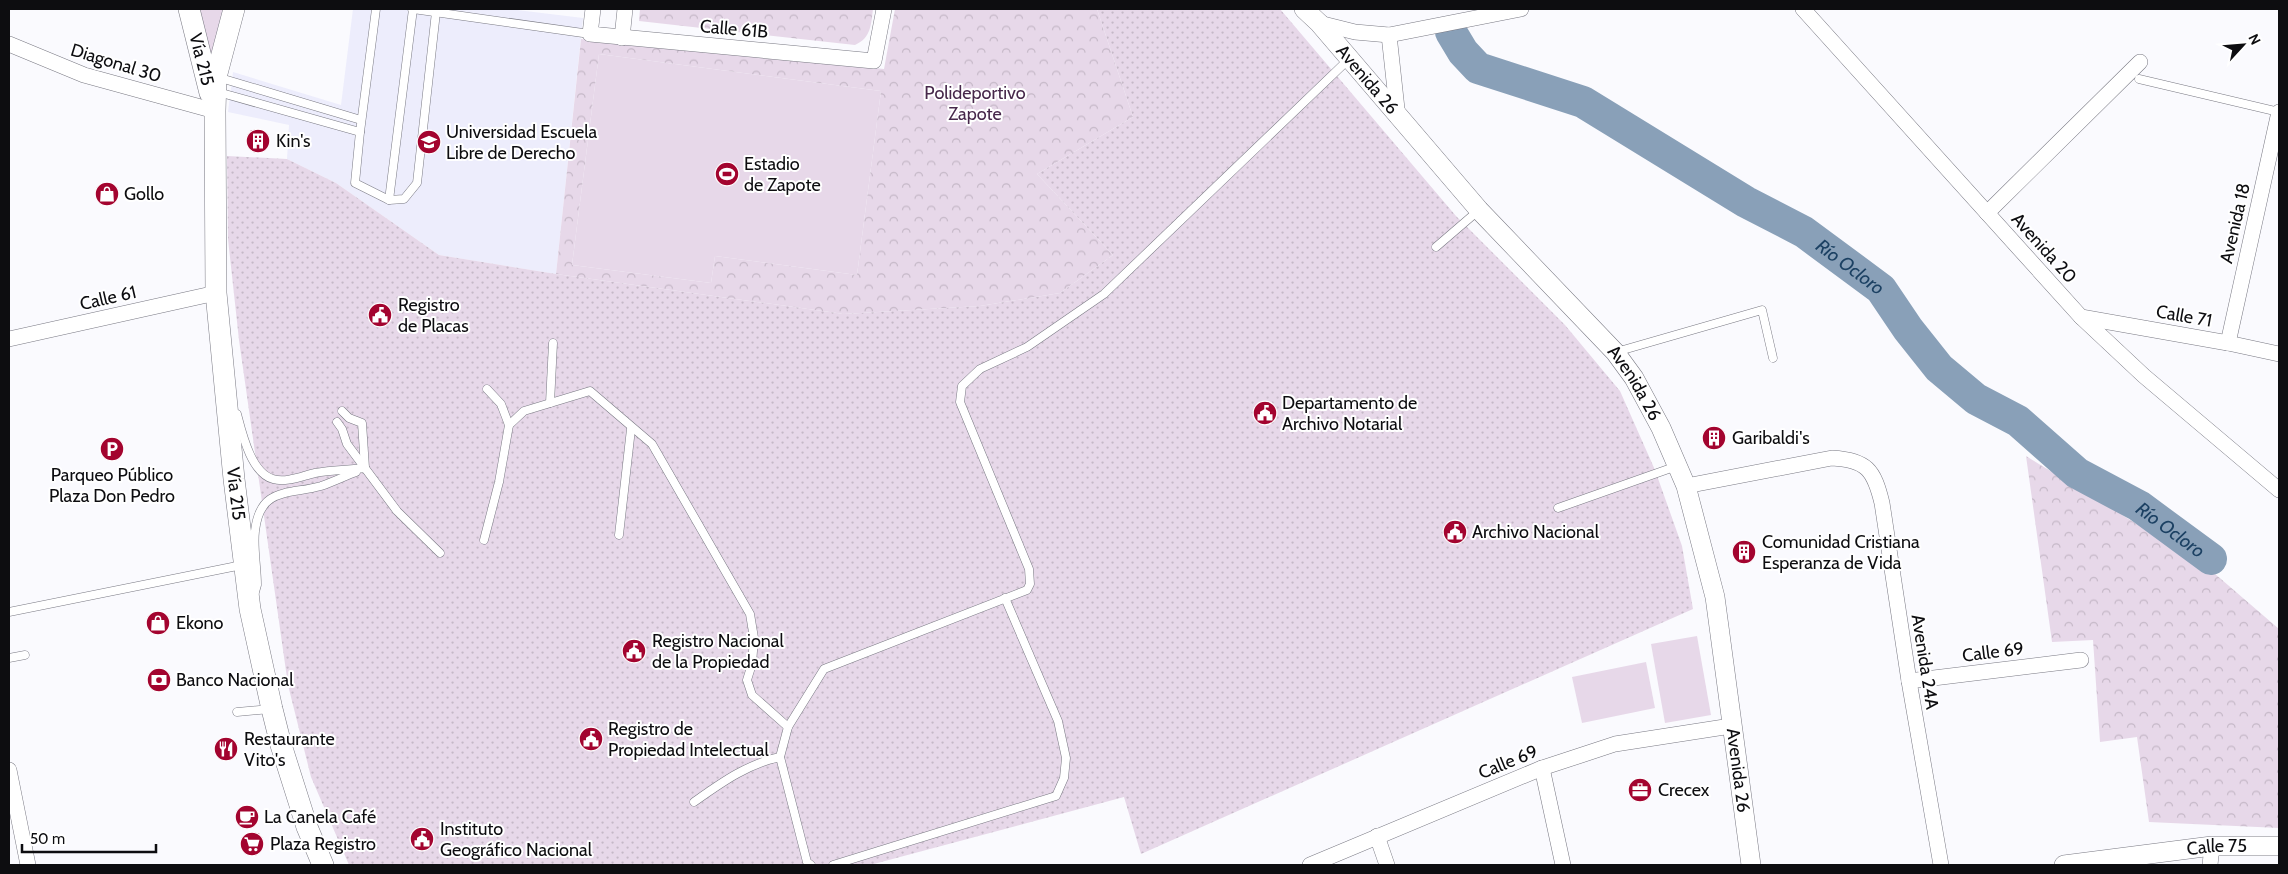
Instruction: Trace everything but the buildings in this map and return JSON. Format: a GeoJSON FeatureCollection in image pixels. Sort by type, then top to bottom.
{"type":"FeatureCollection","features":[{"type":"Feature","properties":{"kind":"main road","name":"Vía 215"},"geometry":{"type":"LineString","coordinates":[[189,9],[216,93]]}},
{"type":"Feature","properties":{"kind":"main road","name":"Vía 215"},"geometry":{"type":"LineString","coordinates":[[234,9],[216,93],[216,293],[222,362],[250,609],[272,709],[296,790],[323,865]]}},
{"type":"Feature","properties":{"kind":"street"},"geometry":{"type":"LineString","coordinates":[[590,34],[593,9]]}},
{"type":"Feature","properties":{"kind":"street"},"geometry":{"type":"LineString","coordinates":[[622,38],[625,9]]}},
{"type":"Feature","properties":{"kind":"street","name":"Calle 61B"},"geometry":{"type":"LineString","coordinates":[[590,34],[874,61],[884,9]]}},
{"type":"Feature","properties":{"kind":"street","name":"Avenida 26"},"geometry":{"type":"LineString","coordinates":[[1304,9],[1319,23],[1398,118],[1479,210],[1615,352],[1634,378],[1661,428],[1686,486],[1714,597],[1751,865]]}},
{"type":"Feature","properties":{"kind":"street"},"geometry":{"type":"LineString","coordinates":[[1319,23],[1354,32],[1389,35],[1521,9]]}},
{"type":"Feature","properties":{"kind":"street","name":"Avenida 20"},"geometry":{"type":"LineString","coordinates":[[1803,9],[2081,317],[2144,376],[2279,490]]}},
{"type":"Feature","properties":{"kind":"street"},"geometry":{"type":"LineString","coordinates":[[1389,35],[1398,118]]}},
{"type":"Feature","properties":{"kind":"street","name":"Diagonal 30"},"geometry":{"type":"LineString","coordinates":[[9,44],[84,75],[216,93]]}},
{"type":"Feature","properties":{"kind":"street"},"geometry":{"type":"LineString","coordinates":[[1987,213],[2140,62]]}},
{"type":"Feature","properties":{"kind":"street","name":"Avenida 18"},"geometry":{"type":"LineString","coordinates":[[2228,342],[2279,112]]}},
{"type":"Feature","properties":{"kind":"street","name":"Calle 61"},"geometry":{"type":"LineString","coordinates":[[9,339],[216,293]]}},
{"type":"Feature","properties":{"kind":"street","name":"Calle 71"},"geometry":{"type":"LineString","coordinates":[[2081,317],[2228,342],[2279,354]]}},
{"type":"Feature","properties":{"kind":"street","name":"Avenida 24A"},"geometry":{"type":"LineString","coordinates":[[1686,486],[1832,458],[1852,459],[1867,468],[1878,484],[1908,681],[1941,865]]}},
{"type":"Feature","properties":{"kind":"street","name":"Calle 69"},"geometry":{"type":"LineString","coordinates":[[1908,681],[2081,660]]}},
{"type":"Feature","properties":{"kind":"street","name":"Calle 69"},"geometry":{"type":"LineString","coordinates":[[1310,865],[1542,768],[1615,744],[1731,726]]}},
{"type":"Feature","properties":{"kind":"street"},"geometry":{"type":"LineString","coordinates":[[1542,768],[1563,865]]}},
{"type":"Feature","properties":{"kind":"street"},"geometry":{"type":"LineString","coordinates":[[9,770],[28,865]]}},
{"type":"Feature","properties":{"kind":"street"},"geometry":{"type":"LineString","coordinates":[[1377,836],[1388,865]]}},
{"type":"Feature","properties":{"kind":"street"},"geometry":{"type":"LineString","coordinates":[[2210,865],[2212,846]]}},
{"type":"Feature","properties":{"kind":"street","name":"Calle 75"},"geometry":{"type":"LineString","coordinates":[[2064,865],[2212,846],[2279,846]]}},
{"type":"Feature","properties":{"kind":"lane"},"geometry":{"type":"LineString","coordinates":[[376,9],[360,132],[356,183],[389,200],[404,199],[417,183],[436,12]]}},
{"type":"Feature","properties":{"kind":"lane"},"geometry":{"type":"LineString","coordinates":[[389,200],[412,9],[590,34]]}},
{"type":"Feature","properties":{"kind":"lane"},"geometry":{"type":"LineString","coordinates":[[811,865],[807,862],[780,757],[788,727],[824,669],[1027,590],[1030,584],[1029,569],[960,402],[962,386],[980,369],[1027,347],[1104,294],[1349,59]]}},
{"type":"Feature","properties":{"kind":"lane"},"geometry":{"type":"LineString","coordinates":[[2139,79],[2279,112]]}},
{"type":"Feature","properties":{"kind":"lane"},"geometry":{"type":"LineString","coordinates":[[216,93],[362,120]]}},
{"type":"Feature","properties":{"kind":"lane"},"geometry":{"type":"LineString","coordinates":[[216,93],[360,132]]}},
{"type":"Feature","properties":{"kind":"lane"},"geometry":{"type":"LineString","coordinates":[[1436,247],[1479,210]]}},
{"type":"Feature","properties":{"kind":"lane"},"geometry":{"type":"LineString","coordinates":[[1615,352],[1762,310],[1773,358]]}},
{"type":"Feature","properties":{"kind":"lane"},"geometry":{"type":"LineString","coordinates":[[550,403],[553,343]]}},
{"type":"Feature","properties":{"kind":"lane"},"geometry":{"type":"LineString","coordinates":[[222,362],[250,457],[263,473],[272,479],[286,480],[317,473],[365,468]]}},
{"type":"Feature","properties":{"kind":"lane"},"geometry":{"type":"LineString","coordinates":[[484,540],[499,482],[509,425],[501,404],[487,389]]}},
{"type":"Feature","properties":{"kind":"lane"},"geometry":{"type":"LineString","coordinates":[[509,425],[524,412],[590,391],[631,429],[652,444],[750,614],[754,638],[752,664],[747,680],[752,695],[788,727]]}},
{"type":"Feature","properties":{"kind":"lane"},"geometry":{"type":"LineString","coordinates":[[342,412],[348,418],[362,423],[365,468]]}},
{"type":"Feature","properties":{"kind":"lane"},"geometry":{"type":"LineString","coordinates":[[337,422],[342,429],[347,444],[397,511],[440,553]]}},
{"type":"Feature","properties":{"kind":"lane"},"geometry":{"type":"LineString","coordinates":[[620,534],[631,429]]}},
{"type":"Feature","properties":{"kind":"lane"},"geometry":{"type":"LineString","coordinates":[[1558,508],[1678,466]]}},
{"type":"Feature","properties":{"kind":"lane"},"geometry":{"type":"LineString","coordinates":[[250,609],[258,585],[255,532],[258,518],[267,502],[275,495],[320,486],[365,468]]}},
{"type":"Feature","properties":{"kind":"lane"},"geometry":{"type":"LineString","coordinates":[[9,612],[244,565]]}},
{"type":"Feature","properties":{"kind":"lane"},"geometry":{"type":"LineString","coordinates":[[834,865],[1056,796],[1064,778],[1066,758],[1058,721],[1005,598]]}},
{"type":"Feature","properties":{"kind":"lane"},"geometry":{"type":"LineString","coordinates":[[9,658],[25,654]]}},
{"type":"Feature","properties":{"kind":"lane"},"geometry":{"type":"LineString","coordinates":[[237,712],[272,709]]}},
{"type":"Feature","properties":{"kind":"lane"},"geometry":{"type":"LineString","coordinates":[[694,802],[718,784],[758,762],[780,757]]}},
{"type":"Feature","properties":{"kind":"shaded area","name":"Universidad Escuela Libre de Derecho"},"geometry":{"type":"Polygon","coordinates":[[[353,9],[509,9],[583,18],[556,274],[439,255],[336,183],[287,159],[289,125],[228,112],[233,72],[341,105],[353,9]]]}},
{"type":"Feature","properties":{"kind":"green space"},"geometry":{"type":"Polygon","coordinates":[[[199,9],[224,9],[213,47],[211,73],[199,9]]]}},
{"type":"Feature","properties":{"kind":"green space"},"geometry":{"type":"Polygon","coordinates":[[[640,9],[873,9],[871,26],[867,35],[855,45],[639,21],[640,9]]]}},
{"type":"Feature","properties":{"kind":"green space","name":"Polideportivo Zapote"},"geometry":{"type":"Polygon","coordinates":[[[895,9],[1097,9],[1133,117],[1037,174],[1113,255],[1060,293],[980,306],[844,314],[556,274],[581,39],[884,69],[895,9]],[[599,54],[572,265],[711,283],[715,256],[857,275],[881,91],[599,54]]]}},
{"type":"Feature","properties":{"kind":"green space"},"geometry":{"type":"Polygon","coordinates":[[[1097,9],[1280,9],[1456,216],[1565,325],[1620,391],[1655,470],[1682,546],[1693,609],[1141,854],[1124,797],[870,865],[349,865],[311,777],[288,685],[239,340],[228,239],[227,156],[287,159],[336,183],[439,255],[556,274],[844,314],[980,306],[1060,293],[1113,255],[1037,174],[1133,117],[1097,9]]]}},
{"type":"Feature","properties":{"kind":"green space","name":"Estadio de Zapote"},"geometry":{"type":"Polygon","coordinates":[[[599,54],[881,91],[857,275],[715,256],[711,283],[572,265],[599,54]]]}},
{"type":"Feature","properties":{"kind":"green space"},"geometry":{"type":"Polygon","coordinates":[[[2026,456],[2207,567],[2279,629],[2279,828],[2149,822],[2137,737],[2100,742],[2093,640],[2052,642],[2026,456]]]}},
{"type":"Feature","properties":{"kind":"green space"},"geometry":{"type":"Polygon","coordinates":[[[1697,636],[1711,715],[1665,723],[1651,644],[1697,636]]]}},
{"type":"Feature","properties":{"kind":"green space"},"geometry":{"type":"Polygon","coordinates":[[[1646,662],[1655,708],[1582,723],[1572,677],[1646,662]]]}},
{"type":"Feature","properties":{"kind":"waterway","name":"Río Ocloro"},"geometry":{"type":"LineString","coordinates":[[1451,32],[1463,52],[1478,68],[1583,102],[1746,202],[1804,232],[1881,289],[1908,329],[1939,368],[1976,399],[2018,421],[2077,473],[2139,506],[2211,559]]}},
{"type":"Feature","properties":{"kind":"place","name":"Kin's"},"geometry":{"type":"Point","coordinates":[258,141]}},
{"type":"Feature","properties":{"kind":"place","name":"Universidad Escuela Libre de Derecho"},"geometry":{"type":"Point","coordinates":[429,142]}},
{"type":"Feature","properties":{"kind":"place","name":"Estadio de Zapote"},"geometry":{"type":"Point","coordinates":[727,174]}},
{"type":"Feature","properties":{"kind":"place","name":"Gollo"},"geometry":{"type":"Point","coordinates":[107,194]}},
{"type":"Feature","properties":{"kind":"place","name":"Registro de Placas"},"geometry":{"type":"Point","coordinates":[380,315]}},
{"type":"Feature","properties":{"kind":"place","name":"Departamento de Archivo Notarial"},"geometry":{"type":"Point","coordinates":[1265,413]}},
{"type":"Feature","properties":{"kind":"place","name":"Garibaldi's"},"geometry":{"type":"Point","coordinates":[1714,438]}},
{"type":"Feature","properties":{"kind":"place","name":"Parqueo Público Plaza Don Pedro"},"geometry":{"type":"Point","coordinates":[112,449]}},
{"type":"Feature","properties":{"kind":"place","name":"Archivo Nacional"},"geometry":{"type":"Point","coordinates":[1455,532]}},
{"type":"Feature","properties":{"kind":"place","name":"Comunidad Cristiana Esperanza de Vida"},"geometry":{"type":"Point","coordinates":[1744,552]}},
{"type":"Feature","properties":{"kind":"place","name":"Ekono"},"geometry":{"type":"Point","coordinates":[158,623]}},
{"type":"Feature","properties":{"kind":"place","name":"Registro Nacional de la Propiedad"},"geometry":{"type":"Point","coordinates":[634,651]}},
{"type":"Feature","properties":{"kind":"place","name":"Banco Nacional"},"geometry":{"type":"Point","coordinates":[159,680]}},
{"type":"Feature","properties":{"kind":"place","name":"Registro de Propiedad Intelectual"},"geometry":{"type":"Point","coordinates":[591,739]}},
{"type":"Feature","properties":{"kind":"place","name":"Restaurante Vito's"},"geometry":{"type":"Point","coordinates":[226,749]}},
{"type":"Feature","properties":{"kind":"place","name":"Crecex"},"geometry":{"type":"Point","coordinates":[1640,790]}},
{"type":"Feature","properties":{"kind":"place","name":"La Canela Café"},"geometry":{"type":"Point","coordinates":[247,817]}},
{"type":"Feature","properties":{"kind":"place","name":"Instituto Geográfico Nacional"},"geometry":{"type":"Point","coordinates":[422,839]}},
{"type":"Feature","properties":{"kind":"place","name":"Plaza Registro"},"geometry":{"type":"Point","coordinates":[252,844]}}]}
